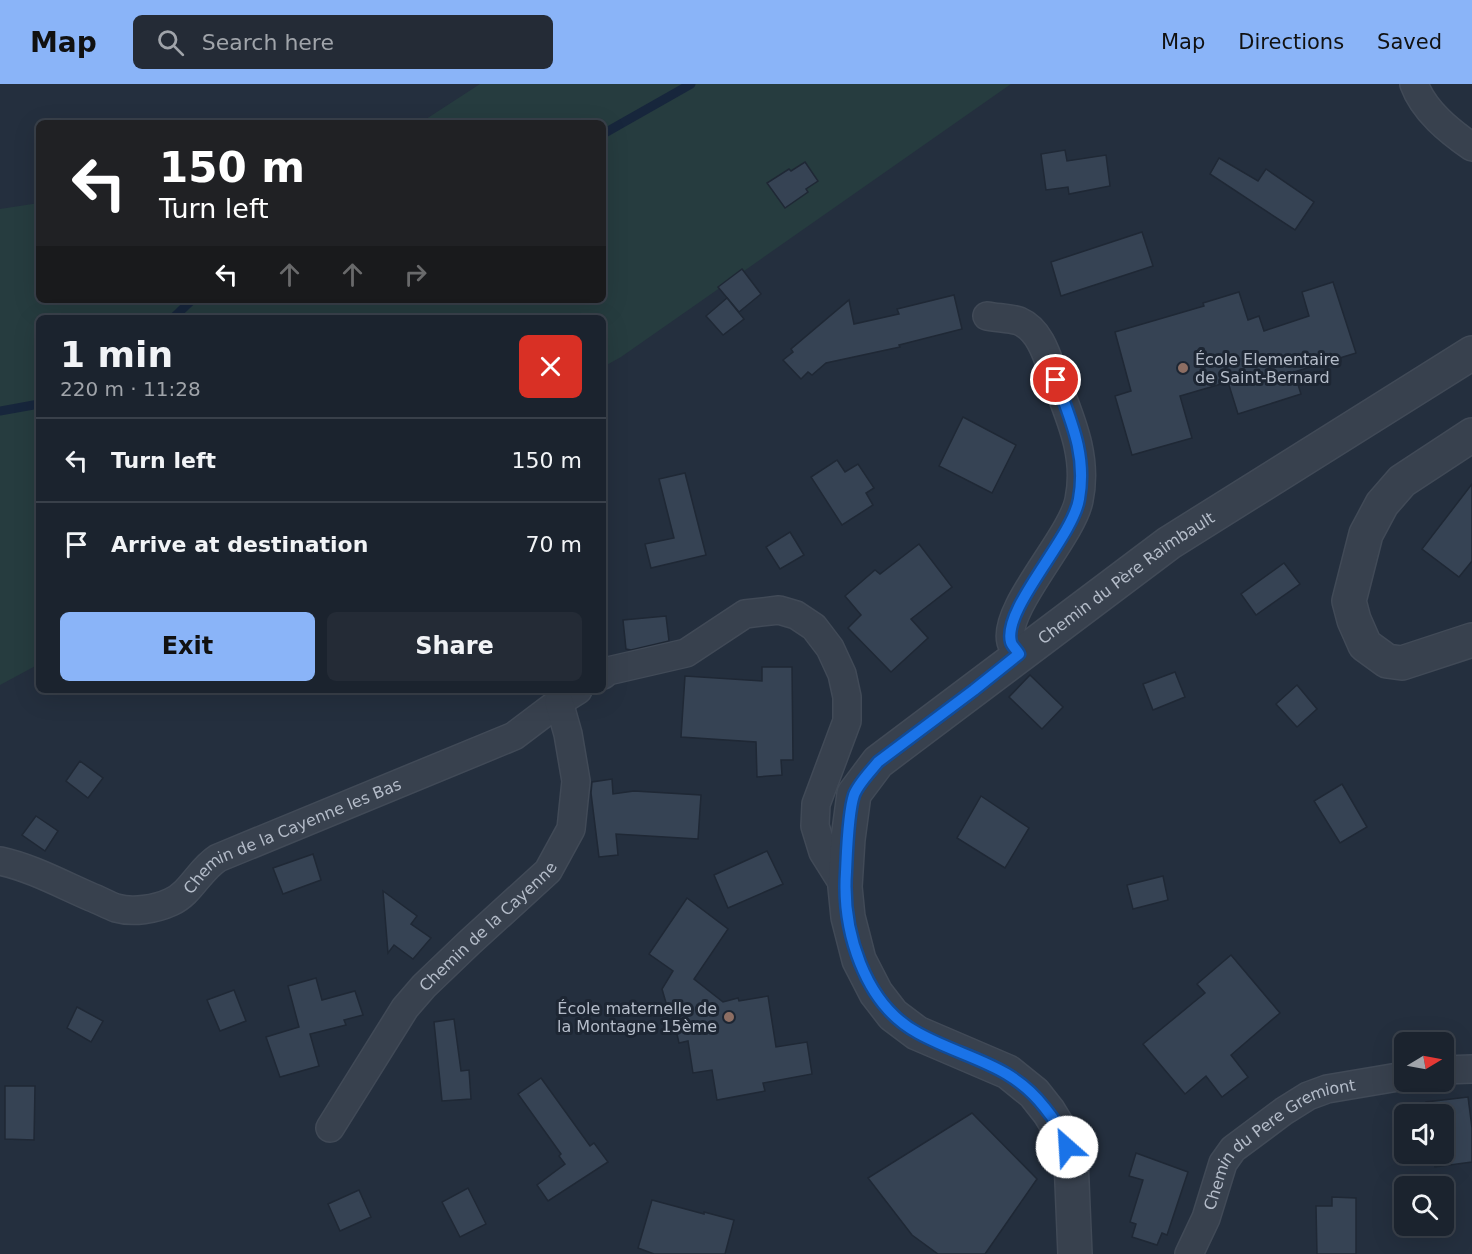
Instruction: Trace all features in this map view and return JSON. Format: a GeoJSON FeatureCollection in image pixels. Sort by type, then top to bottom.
{"type":"FeatureCollection","features":[{"type":"Feature","properties":{"kind":"street"},"geometry":{"type":"LineString","coordinates":[[1414,84],[1419,96],[1448,130],[1472,147]]}},
{"type":"Feature","properties":{"kind":"street"},"geometry":{"type":"LineString","coordinates":[[987,316],[1018,321],[1031,329],[1042,343],[1077,436],[1082,470],[1079,502],[1065,533],[1012,625],[1011,642],[1019,654]]}},
{"type":"Feature","properties":{"kind":"street","name":"Chemin du Père Raimbault"},"geometry":{"type":"LineString","coordinates":[[1075,1254],[1071,1159],[1063,1135],[1034,1093],[1008,1072],[917,1033],[893,1015],[876,993],[859,960],[848,917],[845,887],[854,794],[878,762],[1168,543],[1472,353]]}},
{"type":"Feature","properties":{"kind":"street"},"geometry":{"type":"LineString","coordinates":[[1472,435],[1402,481],[1382,504],[1366,534],[1349,601],[1365,645],[1387,661],[1402,663],[1472,640]]}},
{"type":"Feature","properties":{"kind":"street"},"geometry":{"type":"LineString","coordinates":[[606,673],[686,653],[745,614],[779,610],[796,615],[814,627],[830,648],[842,674],[847,696],[847,721],[816,804],[815,826],[823,852],[845,887]]}},
{"type":"Feature","properties":{"kind":"street","name":"Chemin de la Cayenne les Bas"},"geometry":{"type":"LineString","coordinates":[[0,861],[21,866],[117,908],[137,910],[158,907],[172,902],[184,893],[203,869],[218,858],[514,736],[568,696]]}},
{"type":"Feature","properties":{"kind":"street","name":"Chemin de la Cayenne"},"geometry":{"type":"LineString","coordinates":[[330,1128],[405,1008],[454,957],[549,871],[571,829],[576,781],[568,734],[568,696]]}},
{"type":"Feature","properties":{"kind":"street"},"geometry":{"type":"LineString","coordinates":[[1454,1070],[1472,1069]]}},
{"type":"Feature","properties":{"kind":"street","name":"Chemin du Pere Gremiont"},"geometry":{"type":"LineString","coordinates":[[1194,1253],[1223,1163],[1243,1140],[1308,1096],[1327,1089],[1394,1078]]}},
{"type":"Feature","properties":{"kind":"green space"},"geometry":{"type":"Polygon","coordinates":[[[480,84],[1011,84],[606,365],[606,315],[36,315],[36,666],[0,685],[0,209],[36,203],[36,303],[606,303],[606,120],[425,120],[480,84]]]}},
{"type":"Feature","properties":{"kind":"building"},"geometry":{"type":"Polygon","coordinates":[[[1065,150],[1067,161],[1106,155],[1110,186],[1069,194],[1068,187],[1046,190],[1041,154],[1065,150]]]}},
{"type":"Feature","properties":{"kind":"building"},"geometry":{"type":"Polygon","coordinates":[[[1219,158],[1258,181],[1266,169],[1314,202],[1295,230],[1210,174],[1219,158]]]}},
{"type":"Feature","properties":{"kind":"building"},"geometry":{"type":"Polygon","coordinates":[[[805,162],[818,181],[806,189],[808,192],[785,208],[767,183],[805,162]]]}},
{"type":"Feature","properties":{"kind":"building"},"geometry":{"type":"Polygon","coordinates":[[[1142,232],[1153,266],[1061,296],[1051,262],[1142,232]]]}},
{"type":"Feature","properties":{"kind":"building"},"geometry":{"type":"Polygon","coordinates":[[[742,269],[761,294],[739,312],[718,287],[742,269]]]}},
{"type":"Feature","properties":{"kind":"building"},"geometry":{"type":"Polygon","coordinates":[[[1333,282],[1356,353],[1294,372],[1301,394],[1238,414],[1228,382],[1180,396],[1192,438],[1132,455],[1115,396],[1131,391],[1115,332],[1204,306],[1203,303],[1239,292],[1248,320],[1259,316],[1264,331],[1309,316],[1302,292],[1333,282]]]}},
{"type":"Feature","properties":{"kind":"building"},"geometry":{"type":"Polygon","coordinates":[[[954,295],[962,329],[899,345],[900,347],[826,363],[812,375],[808,372],[801,379],[783,360],[793,352],[791,349],[849,300],[854,324],[899,314],[897,309],[954,295]]]}},
{"type":"Feature","properties":{"kind":"building"},"geometry":{"type":"Polygon","coordinates":[[[727,298],[744,319],[723,335],[706,316],[727,298]]]}},
{"type":"Feature","properties":{"kind":"building"},"geometry":{"type":"Polygon","coordinates":[[[963,417],[1016,445],[992,493],[939,466],[963,417]]]}},
{"type":"Feature","properties":{"kind":"building"},"geometry":{"type":"Polygon","coordinates":[[[837,460],[845,472],[858,464],[874,488],[866,493],[873,505],[842,525],[811,477],[837,460]]]}},
{"type":"Feature","properties":{"kind":"building"},"geometry":{"type":"Polygon","coordinates":[[[685,473],[706,555],[651,568],[645,544],[674,538],[659,479],[685,473]]]}},
{"type":"Feature","properties":{"kind":"building"},"geometry":{"type":"Polygon","coordinates":[[[1472,484],[1472,561],[1459,577],[1422,549],[1472,484]]]}},
{"type":"Feature","properties":{"kind":"building"},"geometry":{"type":"Polygon","coordinates":[[[790,532],[804,555],[780,569],[766,547],[790,532]]]}},
{"type":"Feature","properties":{"kind":"building"},"geometry":{"type":"Polygon","coordinates":[[[919,544],[952,587],[911,619],[928,638],[891,672],[848,628],[861,615],[845,596],[875,570],[880,574],[919,544]]]}},
{"type":"Feature","properties":{"kind":"building"},"geometry":{"type":"Polygon","coordinates":[[[1284,563],[1300,584],[1256,615],[1241,594],[1284,563]]]}},
{"type":"Feature","properties":{"kind":"building"},"geometry":{"type":"Polygon","coordinates":[[[666,616],[669,641],[631,650],[626,649],[623,620],[666,616]]]}},
{"type":"Feature","properties":{"kind":"building"},"geometry":{"type":"Polygon","coordinates":[[[762,667],[792,667],[793,760],[781,760],[782,775],[757,777],[756,742],[681,737],[685,676],[762,681],[762,667]]]}},
{"type":"Feature","properties":{"kind":"building"},"geometry":{"type":"Polygon","coordinates":[[[1175,672],[1185,697],[1153,710],[1143,684],[1175,672]]]}},
{"type":"Feature","properties":{"kind":"building"},"geometry":{"type":"Polygon","coordinates":[[[1030,675],[1063,707],[1042,729],[1009,697],[1030,675]]]}},
{"type":"Feature","properties":{"kind":"building"},"geometry":{"type":"Polygon","coordinates":[[[1297,685],[1317,709],[1297,727],[1276,704],[1297,685]]]}},
{"type":"Feature","properties":{"kind":"building"},"geometry":{"type":"Polygon","coordinates":[[[80,761],[103,778],[88,798],[66,781],[80,761]]]}},
{"type":"Feature","properties":{"kind":"building"},"geometry":{"type":"Polygon","coordinates":[[[612,779],[613,794],[634,791],[701,795],[698,839],[616,834],[618,855],[599,857],[591,793],[592,782],[612,779]]]}},
{"type":"Feature","properties":{"kind":"building"},"geometry":{"type":"Polygon","coordinates":[[[1342,784],[1367,827],[1340,843],[1314,801],[1342,784]]]}},
{"type":"Feature","properties":{"kind":"building"},"geometry":{"type":"Polygon","coordinates":[[[981,796],[1029,828],[1005,868],[957,838],[981,796]]]}},
{"type":"Feature","properties":{"kind":"building"},"geometry":{"type":"Polygon","coordinates":[[[36,816],[58,831],[45,851],[22,835],[36,816]]]}},
{"type":"Feature","properties":{"kind":"building"},"geometry":{"type":"Polygon","coordinates":[[[767,851],[783,884],[728,908],[714,875],[767,851]]]}},
{"type":"Feature","properties":{"kind":"building"},"geometry":{"type":"Polygon","coordinates":[[[313,854],[321,880],[283,894],[273,868],[313,854]]]}},
{"type":"Feature","properties":{"kind":"building"},"geometry":{"type":"Polygon","coordinates":[[[1163,876],[1168,900],[1133,909],[1127,885],[1163,876]]]}},
{"type":"Feature","properties":{"kind":"building"},"geometry":{"type":"Polygon","coordinates":[[[383,891],[417,916],[411,924],[431,938],[413,959],[394,945],[388,953],[383,891]]]}},
{"type":"Feature","properties":{"kind":"building"},"geometry":{"type":"Polygon","coordinates":[[[687,898],[728,929],[694,979],[723,1002],[738,998],[739,1001],[768,996],[776,1047],[807,1042],[812,1074],[763,1083],[765,1091],[717,1100],[712,1070],[693,1073],[688,1041],[679,1043],[672,1012],[669,1013],[662,989],[673,971],[649,954],[687,898]]]}},
{"type":"Feature","properties":{"kind":"building"},"geometry":{"type":"Polygon","coordinates":[[[1231,955],[1280,1013],[1231,1055],[1248,1077],[1222,1097],[1206,1076],[1185,1094],[1143,1044],[1205,993],[1197,984],[1231,955]]]}},
{"type":"Feature","properties":{"kind":"building"},"geometry":{"type":"Polygon","coordinates":[[[316,978],[322,1000],[355,991],[363,1015],[344,1020],[346,1025],[310,1034],[319,1066],[280,1077],[266,1037],[299,1027],[288,986],[316,978]]]}},
{"type":"Feature","properties":{"kind":"building"},"geometry":{"type":"Polygon","coordinates":[[[234,990],[246,1021],[220,1031],[207,1000],[234,990]]]}},
{"type":"Feature","properties":{"kind":"building"},"geometry":{"type":"Polygon","coordinates":[[[77,1007],[103,1021],[91,1042],[67,1028],[77,1007]]]}},
{"type":"Feature","properties":{"kind":"building"},"geometry":{"type":"Polygon","coordinates":[[[454,1019],[461,1071],[469,1070],[471,1099],[442,1101],[434,1022],[454,1019]]]}},
{"type":"Feature","properties":{"kind":"building"},"geometry":{"type":"Polygon","coordinates":[[[541,1078],[590,1146],[594,1143],[608,1162],[548,1201],[537,1185],[565,1164],[559,1156],[561,1154],[518,1094],[541,1078]]]}},
{"type":"Feature","properties":{"kind":"building"},"geometry":{"type":"Polygon","coordinates":[[[5,1086],[35,1086],[34,1140],[5,1139],[5,1086]]]}},
{"type":"Feature","properties":{"kind":"building"},"geometry":{"type":"Polygon","coordinates":[[[1468,1097],[1472,1128],[1472,1162],[1435,1167],[1435,1164],[1454,1164],[1454,1104],[1426,1104],[1426,1102],[1468,1097]]]}},
{"type":"Feature","properties":{"kind":"building"},"geometry":{"type":"Polygon","coordinates":[[[972,1113],[1037,1179],[985,1254],[938,1254],[912,1235],[868,1178],[972,1113]]]}},
{"type":"Feature","properties":{"kind":"building"},"geometry":{"type":"Polygon","coordinates":[[[1136,1153],[1188,1172],[1167,1235],[1162,1233],[1157,1245],[1132,1237],[1136,1224],[1130,1222],[1143,1180],[1129,1176],[1136,1153]]]}},
{"type":"Feature","properties":{"kind":"building"},"geometry":{"type":"Polygon","coordinates":[[[468,1188],[486,1224],[460,1237],[442,1202],[468,1188]]]}},
{"type":"Feature","properties":{"kind":"building"},"geometry":{"type":"Polygon","coordinates":[[[359,1190],[371,1217],[340,1231],[328,1204],[359,1190]]]}},
{"type":"Feature","properties":{"kind":"building"},"geometry":{"type":"Polygon","coordinates":[[[1332,1197],[1356,1198],[1356,1254],[1317,1254],[1316,1206],[1332,1206],[1332,1197]]]}},
{"type":"Feature","properties":{"kind":"building"},"geometry":{"type":"Polygon","coordinates":[[[652,1200],[734,1220],[725,1254],[654,1254],[638,1248],[652,1200]]]}},
{"type":"Feature","properties":{"kind":"waterway"},"geometry":{"type":"LineString","coordinates":[[606,132],[691,84]]}},
{"type":"Feature","properties":{"kind":"waterway"},"geometry":{"type":"LineString","coordinates":[[176,315],[189,303]]}},
{"type":"Feature","properties":{"kind":"waterway"},"geometry":{"type":"LineString","coordinates":[[0,411],[36,405]]}},
{"type":"Feature","properties":{"kind":"place","name":"École Elementaire de Saint-Bernard"},"geometry":{"type":"Point","coordinates":[1183,368]}},
{"type":"Feature","properties":{"kind":"place","name":"École maternelle de la Montagne 15ème"},"geometry":{"type":"Point","coordinates":[729,1017]}},
{"type":"Feature","properties":{"kind":"route"},"geometry":{"type":"LineString","coordinates":[[1056,380],[1077,436],[1082,470],[1079,502],[1065,533],[1012,625],[1011,642],[1019,654],[878,762],[854,794],[845,887],[848,917],[859,960],[876,993],[893,1015],[917,1033],[1008,1072],[1034,1093],[1049,1112],[1063,1135],[1067,1147]]}}]}
